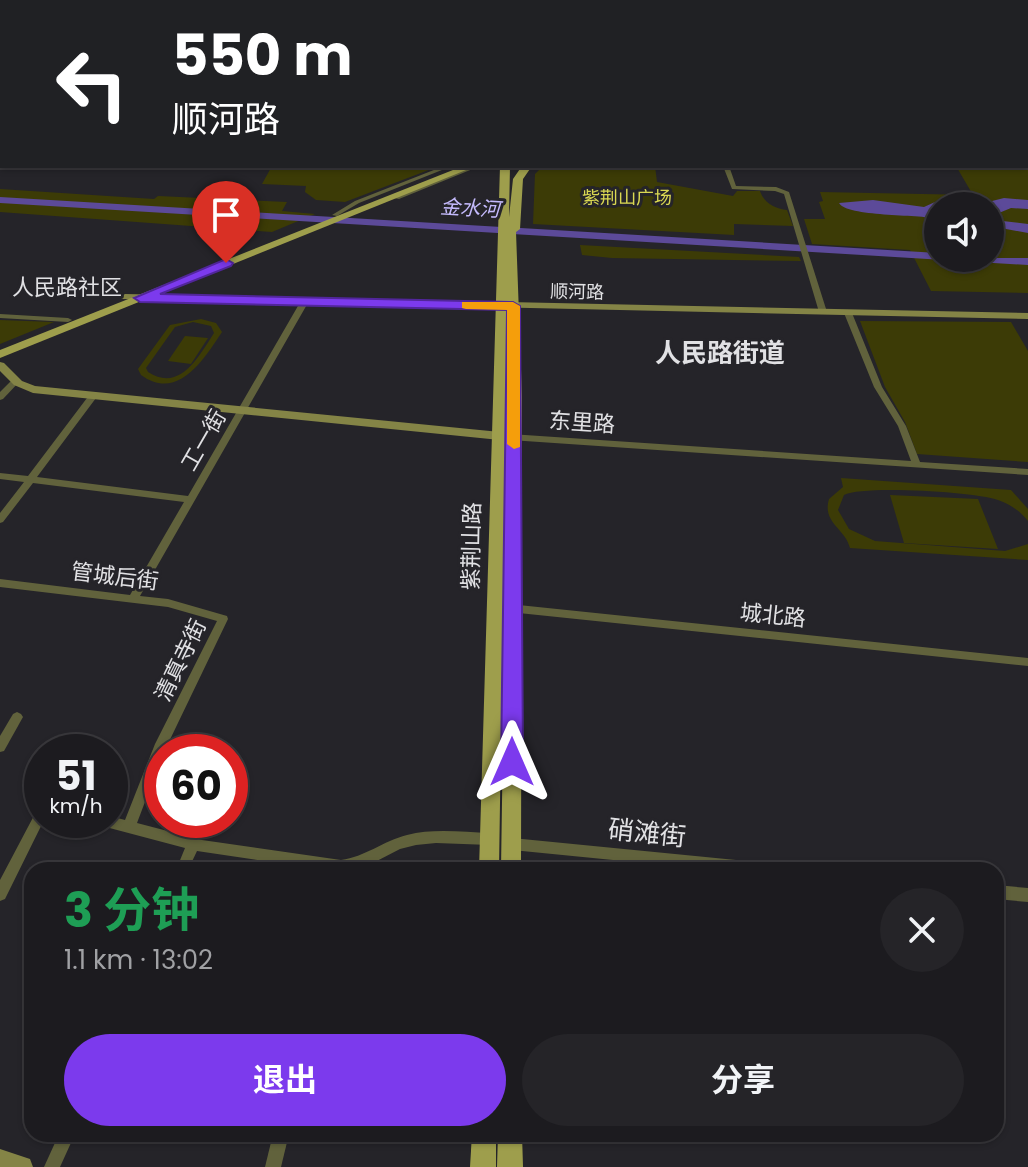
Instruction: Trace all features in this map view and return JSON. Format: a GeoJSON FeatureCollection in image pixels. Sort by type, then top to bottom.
{"type":"FeatureCollection","features":[{"type":"Feature","properties":{"kind":"main road"},"geometry":{"type":"LineString","coordinates":[[0,354],[456,168]]}},
{"type":"Feature","properties":{"kind":"main road"},"geometry":{"type":"LineString","coordinates":[[0,347],[466,168]]}},
{"type":"Feature","properties":{"kind":"main road"},"geometry":{"type":"LineString","coordinates":[[498,168],[502,173],[501,197],[508,228]]}},
{"type":"Feature","properties":{"kind":"main road"},"geometry":{"type":"LineString","coordinates":[[505,168],[508,228]]}},
{"type":"Feature","properties":{"kind":"main road"},"geometry":{"type":"LineString","coordinates":[[508,228],[511,168]]}},
{"type":"Feature","properties":{"kind":"main road"},"geometry":{"type":"LineString","coordinates":[[508,228],[517,197],[519,173],[525,168]]}},
{"type":"Feature","properties":{"kind":"main road","name":"紫荆山路"},"geometry":{"type":"LineString","coordinates":[[508,228],[507,437],[513,609],[511,862]]}},
{"type":"Feature","properties":{"kind":"main road","name":"紫荆山路"},"geometry":{"type":"LineString","coordinates":[[489,862],[496,606],[507,437]]}},
{"type":"Feature","properties":{"kind":"main road"},"geometry":{"type":"LineString","coordinates":[[483,1167],[484,1142]]}},
{"type":"Feature","properties":{"kind":"main road"},"geometry":{"type":"LineString","coordinates":[[510,1142],[510,1167]]}},
{"type":"Feature","properties":{"kind":"street"},"geometry":{"type":"LineString","coordinates":[[335,215],[357,202],[444,168]]}},
{"type":"Feature","properties":{"kind":"street"},"geometry":{"type":"LineString","coordinates":[[357,210],[373,208],[472,168]]}},
{"type":"Feature","properties":{"kind":"street"},"geometry":{"type":"LineString","coordinates":[[727,168],[734,188],[787,193],[823,312]]}},
{"type":"Feature","properties":{"kind":"street","name":"顺河路"},"geometry":{"type":"LineString","coordinates":[[125,297],[1028,316]]}},
{"type":"Feature","properties":{"kind":"street","name":"工一街"},"geometry":{"type":"LineString","coordinates":[[133,598],[305,301]]}},
{"type":"Feature","properties":{"kind":"street"},"geometry":{"type":"LineString","coordinates":[[848,313],[878,387],[902,426],[916,464]]}},
{"type":"Feature","properties":{"kind":"street"},"geometry":{"type":"LineString","coordinates":[[0,316],[68,320]]}},
{"type":"Feature","properties":{"kind":"street"},"geometry":{"type":"LineString","coordinates":[[0,365],[16,381],[0,397]]}},
{"type":"Feature","properties":{"kind":"street","name":"东里路"},"geometry":{"type":"LineString","coordinates":[[16,381],[24,387],[93,396],[507,437],[1028,472]]}},
{"type":"Feature","properties":{"kind":"street"},"geometry":{"type":"LineString","coordinates":[[0,520],[93,396]]}},
{"type":"Feature","properties":{"kind":"street"},"geometry":{"type":"LineString","coordinates":[[0,476],[190,499]]}},
{"type":"Feature","properties":{"kind":"street","name":"管城后街"},"geometry":{"type":"LineString","coordinates":[[0,583],[133,598],[223,619]]}},
{"type":"Feature","properties":{"kind":"street","name":"城北路"},"geometry":{"type":"LineString","coordinates":[[496,606],[1028,662]]}},
{"type":"Feature","properties":{"kind":"street","name":"清真寺街"},"geometry":{"type":"LineString","coordinates":[[129,827],[161,744],[223,619]]}},
{"type":"Feature","properties":{"kind":"street"},"geometry":{"type":"LineString","coordinates":[[0,747],[17,717]]}},
{"type":"Feature","properties":{"kind":"street"},"geometry":{"type":"LineString","coordinates":[[129,827],[193,844],[307,862]]}},
{"type":"Feature","properties":{"kind":"street"},"geometry":{"type":"LineString","coordinates":[[0,894],[29,838]]}},
{"type":"Feature","properties":{"kind":"street"},"geometry":{"type":"LineString","coordinates":[[366,862],[392,846],[414,839],[490,839]]}},
{"type":"Feature","properties":{"kind":"street"},"geometry":{"type":"LineString","coordinates":[[185,862],[193,844]]}},
{"type":"Feature","properties":{"kind":"street","name":"硝滩街"},"geometry":{"type":"LineString","coordinates":[[512,844],[696,862]]}},
{"type":"Feature","properties":{"kind":"street"},"geometry":{"type":"LineString","coordinates":[[1004,893],[1028,895]]}},
{"type":"Feature","properties":{"kind":"street"},"geometry":{"type":"LineString","coordinates":[[52,1167],[63,1142]]}},
{"type":"Feature","properties":{"kind":"street"},"geometry":{"type":"LineString","coordinates":[[273,1167],[279,1142]]}},
{"type":"Feature","properties":{"kind":"street"},"geometry":{"type":"LineString","coordinates":[[0,1160],[22,1167]]}},
{"type":"Feature","properties":{"kind":"green space"},"geometry":{"type":"Polygon","coordinates":[[[271,168],[434,168],[345,202],[316,200],[305,192],[306,186],[262,184],[271,168]]]}},
{"type":"Feature","properties":{"kind":"green space","name":"紫荆山广场"},"geometry":{"type":"Polygon","coordinates":[[[541,168],[655,168],[657,182],[733,196],[737,191],[760,191],[770,205],[787,210],[793,226],[734,224],[734,235],[533,224],[535,174],[541,168]]]}},
{"type":"Feature","properties":{"kind":"green space"},"geometry":{"type":"Polygon","coordinates":[[[957,168],[1028,168],[1028,293],[931,291],[910,250],[812,244],[804,219],[825,219],[819,202],[823,201],[820,192],[924,194],[924,272],[1004,272],[1004,192],[971,192],[957,168]]]}},
{"type":"Feature","properties":{"kind":"green space"},"geometry":{"type":"Polygon","coordinates":[[[0,189],[154,199],[158,196],[287,202],[282,211],[315,214],[272,232],[0,212],[0,189]]]}},
{"type":"Feature","properties":{"kind":"green space"},"geometry":{"type":"Polygon","coordinates":[[[580,245],[799,257],[801,261],[612,258],[582,255],[580,245]]]}},
{"type":"Feature","properties":{"kind":"green space"},"geometry":{"type":"Polygon","coordinates":[[[201,319],[216,323],[222,332],[189,374],[167,383],[154,382],[141,375],[138,369],[170,325],[201,319]],[[193,322],[175,327],[146,368],[148,372],[159,377],[179,375],[202,352],[214,333],[211,326],[193,322]]]}},
{"type":"Feature","properties":{"kind":"green space"},"geometry":{"type":"Polygon","coordinates":[[[0,320],[54,322],[0,344],[0,320]]]}},
{"type":"Feature","properties":{"kind":"green space"},"geometry":{"type":"Polygon","coordinates":[[[860,321],[1011,322],[1028,351],[1028,462],[917,454],[905,422],[885,387],[860,321]]]}},
{"type":"Feature","properties":{"kind":"green space"},"geometry":{"type":"Polygon","coordinates":[[[185,336],[208,338],[191,364],[168,361],[185,336]]]}},
{"type":"Feature","properties":{"kind":"green space"},"geometry":{"type":"Polygon","coordinates":[[[841,478],[1011,490],[1028,509],[1028,521],[1014,508],[998,500],[967,494],[920,491],[855,492],[844,495],[838,510],[849,529],[875,541],[1005,551],[1028,544],[1028,560],[850,548],[831,520],[828,507],[829,499],[843,487],[841,478]]]}},
{"type":"Feature","properties":{"kind":"green space"},"geometry":{"type":"Polygon","coordinates":[[[890,495],[978,499],[998,549],[904,543],[890,495]]]}},
{"type":"Feature","properties":{"kind":"shaded area"},"geometry":{"type":"Polygon","coordinates":[[[0,197],[924,252],[924,259],[0,203],[0,197]]]}},
{"type":"Feature","properties":{"kind":"shaded area"},"geometry":{"type":"Polygon","coordinates":[[[1004,198],[1028,200],[1028,209],[1004,211],[1004,198]]]}},
{"type":"Feature","properties":{"kind":"shaded area"},"geometry":{"type":"Polygon","coordinates":[[[873,200],[924,207],[924,217],[855,211],[839,203],[873,200]]]}},
{"type":"Feature","properties":{"kind":"shaded area"},"geometry":{"type":"Polygon","coordinates":[[[1004,221],[1028,224],[1028,233],[1004,229],[1004,221]]]}},
{"type":"Feature","properties":{"kind":"shaded area"},"geometry":{"type":"Polygon","coordinates":[[[1004,258],[1028,258],[1028,265],[1004,264],[1004,258]]]}},
{"type":"Feature","properties":{"kind":"slow traffic"},"geometry":{"type":"LineString","coordinates":[[466,305],[513,306],[514,444]]}},
{"type":"Feature","properties":{"kind":"district","name":"人民路社区"},"geometry":{"type":"Point","coordinates":[67,287]}},
{"type":"Feature","properties":{"kind":"district","name":"人民路街道"},"geometry":{"type":"Point","coordinates":[720,353]}},
{"type":"Feature","properties":{"kind":"route"},"geometry":{"type":"LineString","coordinates":[[226,263],[140,298],[513,306],[512,762]]}},
{"type":"Feature","properties":{"kind":"water label","name":"金水河"},"geometry":{"type":"Point","coordinates":[470,208]}}]}
